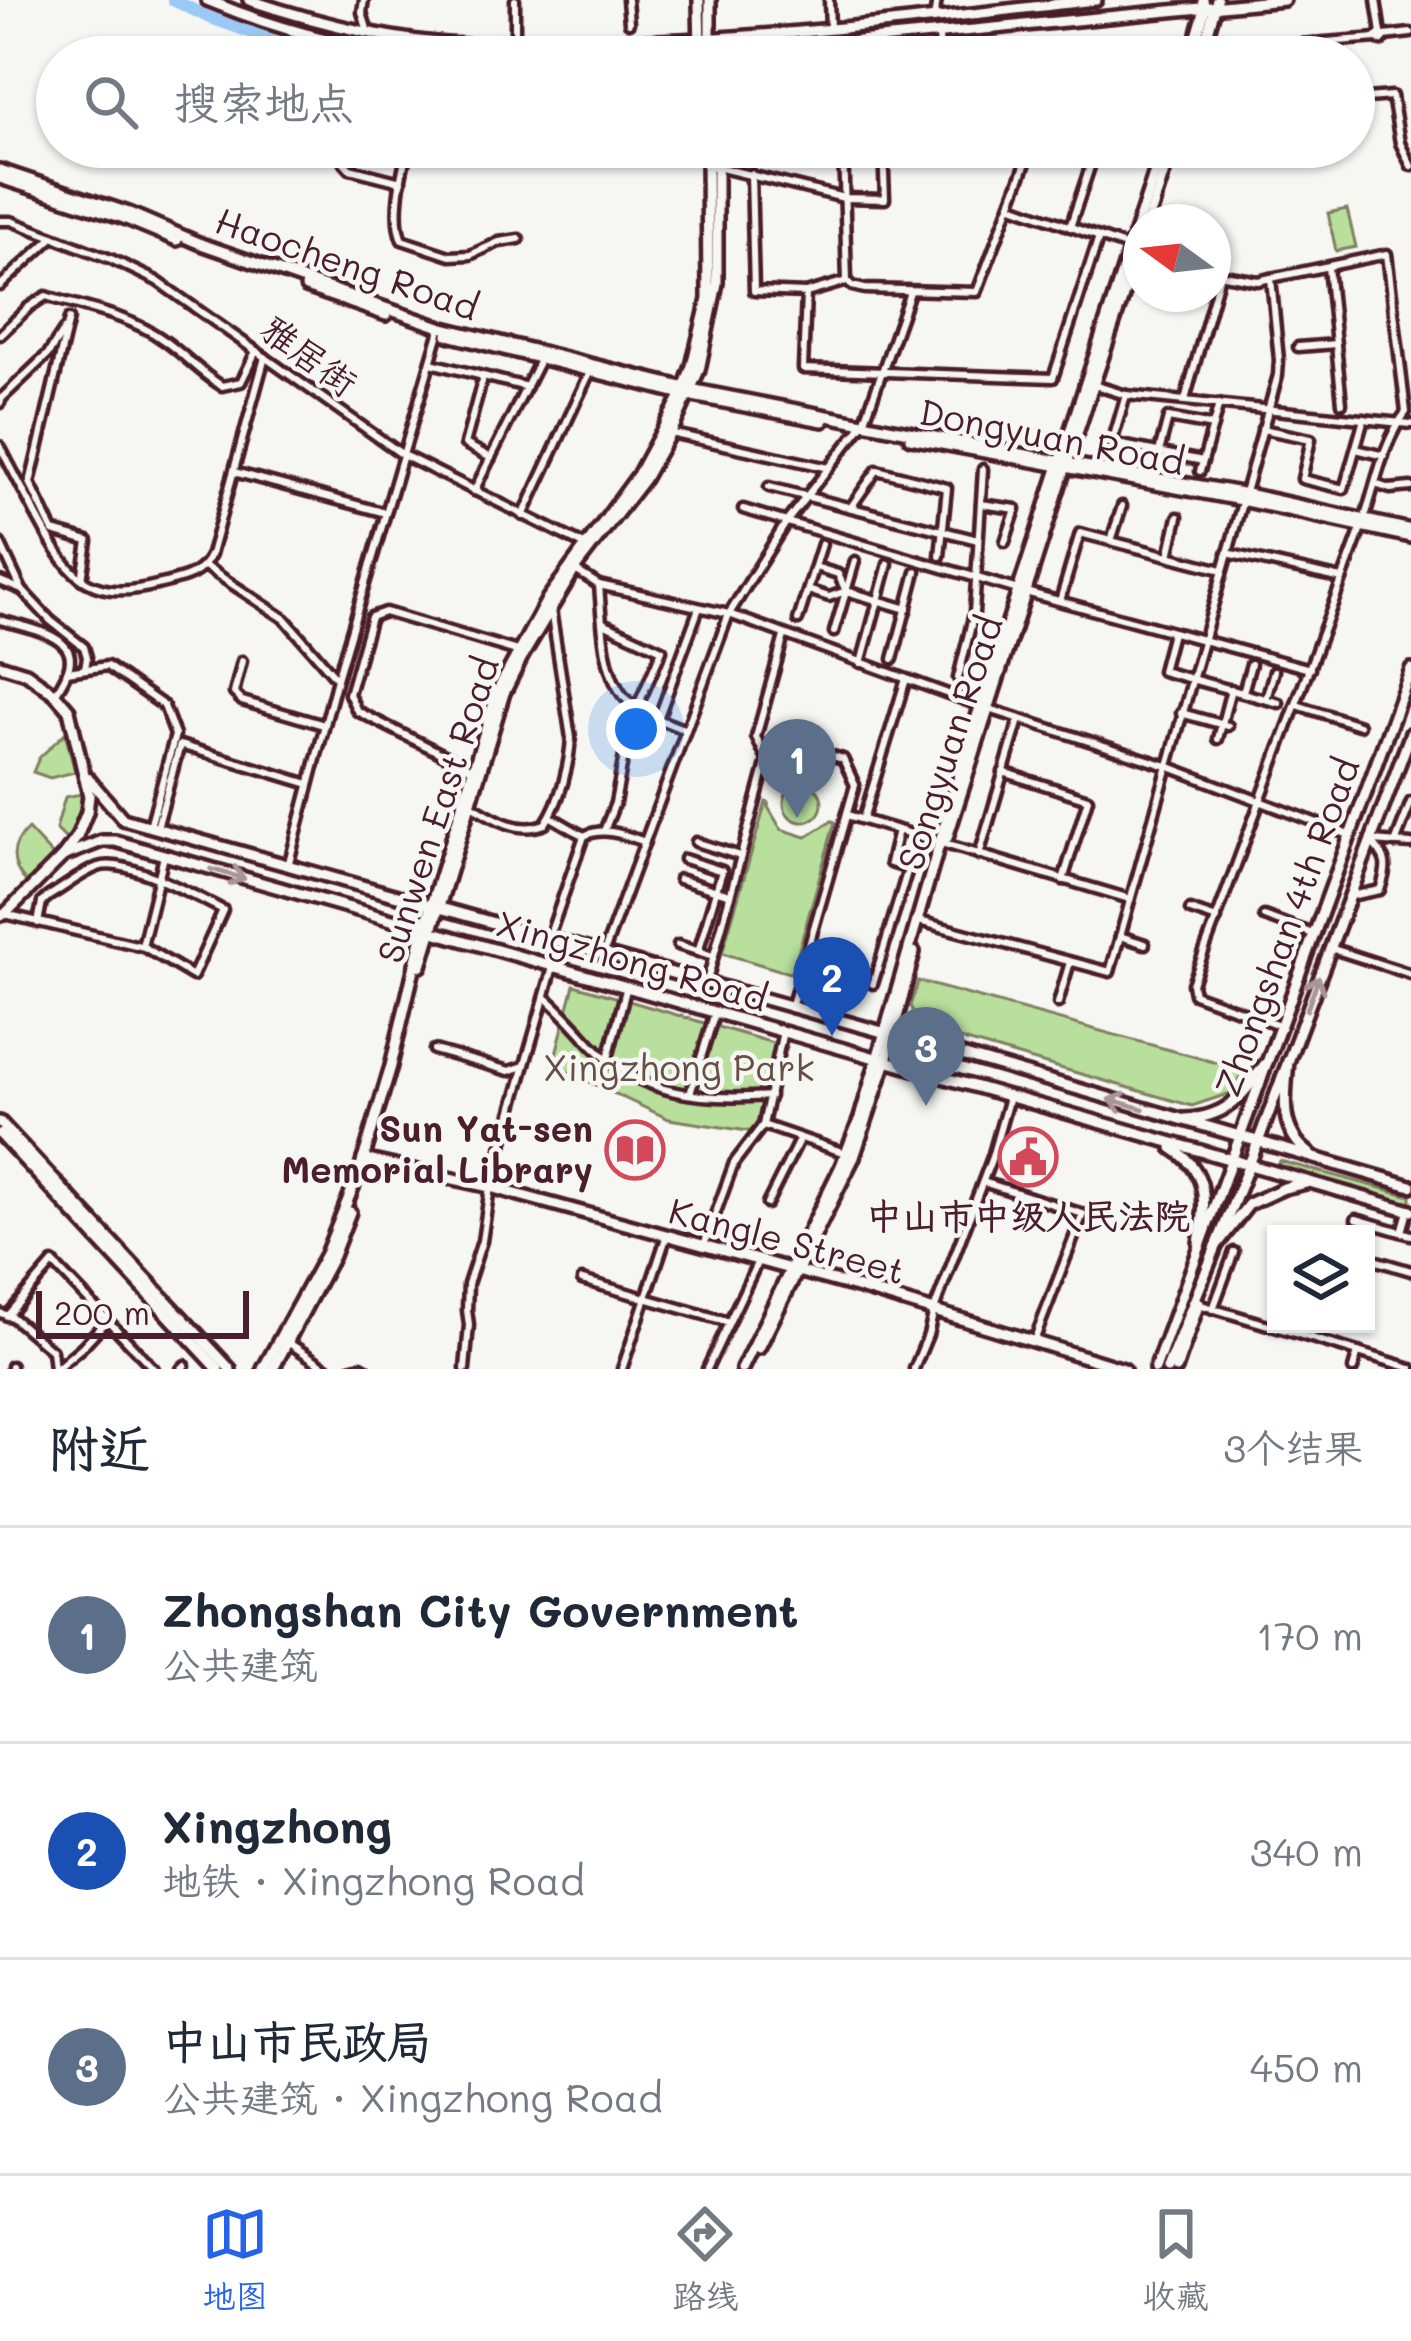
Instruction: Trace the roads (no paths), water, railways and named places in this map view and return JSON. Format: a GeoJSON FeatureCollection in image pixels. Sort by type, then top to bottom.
{"type":"FeatureCollection","features":[{"type":"Feature","properties":{"kind":"main road"},"geometry":{"type":"LineString","coordinates":[[207,0],[301,36]]}},
{"type":"Feature","properties":{"kind":"main road"},"geometry":{"type":"LineString","coordinates":[[250,0],[348,28],[396,36]]}},
{"type":"Feature","properties":{"kind":"main road"},"geometry":{"type":"LineString","coordinates":[[699,0],[704,36]]}},
{"type":"Feature","properties":{"kind":"main road"},"geometry":{"type":"LineString","coordinates":[[706,36],[710,0]]}},
{"type":"Feature","properties":{"kind":"main road"},"geometry":{"type":"LineString","coordinates":[[758,36],[1096,0]]}},
{"type":"Feature","properties":{"kind":"main road"},"geometry":{"type":"LineString","coordinates":[[909,36],[1284,0]]}},
{"type":"Feature","properties":{"kind":"main road"},"geometry":{"type":"LineString","coordinates":[[1199,36],[1210,4]]}},
{"type":"Feature","properties":{"kind":"main road"},"geometry":{"type":"LineString","coordinates":[[1205,36],[1210,4]]}},
{"type":"Feature","properties":{"kind":"main road","name":"Sunwen East Road"},"geometry":{"type":"LineString","coordinates":[[572,568],[584,545],[638,476],[699,370],[716,300],[713,168]]}},
{"type":"Feature","properties":{"kind":"main road"},"geometry":{"type":"LineString","coordinates":[[1153,204],[1162,168]]}},
{"type":"Feature","properties":{"kind":"main road","name":"Songyuan Road"},"geometry":{"type":"LineString","coordinates":[[1151,204],[1162,168]]}},
{"type":"Feature","properties":{"kind":"main road","name":"Haocheng Road"},"geometry":{"type":"LineString","coordinates":[[0,174],[129,213],[201,244],[440,327],[686,392]]}},
{"type":"Feature","properties":{"kind":"main road","name":"Haocheng Road"},"geometry":{"type":"LineString","coordinates":[[0,174],[439,333],[686,392]]}},
{"type":"Feature","properties":{"kind":"main road","name":"Songyuan Road"},"geometry":{"type":"LineString","coordinates":[[882,1060],[942,844],[1123,290]]}},
{"type":"Feature","properties":{"kind":"main road","name":"Sunwen East Road"},"geometry":{"type":"LineString","coordinates":[[435,906],[472,769],[498,690],[517,651],[572,568],[644,479],[686,392]]}},
{"type":"Feature","properties":{"kind":"main road","name":"Dongyuan Road"},"geometry":{"type":"LineString","coordinates":[[686,392],[1242,496],[1411,534]]}},
{"type":"Feature","properties":{"kind":"main road","name":"Sunwen East Road"},"geometry":{"type":"LineString","coordinates":[[273,1369],[333,1256],[366,1159],[427,932],[504,693],[549,603]]}},
{"type":"Feature","properties":{"kind":"main road"},"geometry":{"type":"LineString","coordinates":[[0,665],[26,673],[69,710],[89,796],[83,826],[63,856],[2,916]]}},
{"type":"Feature","properties":{"kind":"main road","name":"Zhongshan 4th Road"},"geometry":{"type":"LineString","coordinates":[[1151,1369],[1411,669]]}},
{"type":"Feature","properties":{"kind":"main road","name":"Zhongshan 4th Road"},"geometry":{"type":"LineString","coordinates":[[1216,1246],[1411,733]]}},
{"type":"Feature","properties":{"kind":"main road"},"geometry":{"type":"LineString","coordinates":[[63,856],[102,841],[116,842],[113,832],[123,819],[86,776]]}},
{"type":"Feature","properties":{"kind":"main road","name":"Xingzhong Road"},"geometry":{"type":"LineString","coordinates":[[123,819],[1411,1186]]}},
{"type":"Feature","properties":{"kind":"main road","name":"Xingzhong Road"},"geometry":{"type":"LineString","coordinates":[[116,842],[1409,1211]]}},
{"type":"Feature","properties":{"kind":"main road"},"geometry":{"type":"LineString","coordinates":[[746,1369],[846,1154],[882,1060]]}},
{"type":"Feature","properties":{"kind":"main road"},"geometry":{"type":"LineString","coordinates":[[793,1270],[854,1157],[882,1060]]}},
{"type":"Feature","properties":{"kind":"main road"},"geometry":{"type":"LineString","coordinates":[[1288,1060],[1287,1126],[1298,1145],[1318,1160]]}},
{"type":"Feature","properties":{"kind":"main road"},"geometry":{"type":"LineString","coordinates":[[1178,1119],[1203,1118],[1241,1098],[1265,1064]]}},
{"type":"Feature","properties":{"kind":"main road"},"geometry":{"type":"LineString","coordinates":[[0,1122],[230,1369]]}},
{"type":"Feature","properties":{"kind":"main road"},"geometry":{"type":"LineString","coordinates":[[0,1134],[218,1369]]}},
{"type":"Feature","properties":{"kind":"main road"},"geometry":{"type":"LineString","coordinates":[[1162,1142],[1188,1158],[1204,1190],[1201,1242]]}},
{"type":"Feature","properties":{"kind":"main road","name":"Sunwen East Road"},"geometry":{"type":"LineString","coordinates":[[263,1369],[326,1254],[366,1159]]}},
{"type":"Feature","properties":{"kind":"main road","name":"Kangle Street"},"geometry":{"type":"LineString","coordinates":[[366,1159],[704,1245],[1124,1369]]}},
{"type":"Feature","properties":{"kind":"main road"},"geometry":{"type":"LineString","coordinates":[[1167,1369],[1216,1246],[1249,1204],[1284,1187],[1308,1183]]}},
{"type":"Feature","properties":{"kind":"main road"},"geometry":{"type":"LineString","coordinates":[[1176,1369],[1216,1246]]}},
{"type":"Feature","properties":{"kind":"street"},"geometry":{"type":"LineString","coordinates":[[364,0],[368,32]]}},
{"type":"Feature","properties":{"kind":"street"},"geometry":{"type":"LineString","coordinates":[[515,0],[515,36]]}},
{"type":"Feature","properties":{"kind":"street"},"geometry":{"type":"LineString","coordinates":[[627,0],[628,23]]}},
{"type":"Feature","properties":{"kind":"street"},"geometry":{"type":"LineString","coordinates":[[829,0],[830,29]]}},
{"type":"Feature","properties":{"kind":"street"},"geometry":{"type":"LineString","coordinates":[[934,18],[937,0]]}},
{"type":"Feature","properties":{"kind":"street"},"geometry":{"type":"LineString","coordinates":[[1376,0],[1380,36]]}},
{"type":"Feature","properties":{"kind":"street"},"geometry":{"type":"LineString","coordinates":[[348,28],[362,12]]}},
{"type":"Feature","properties":{"kind":"street"},"geometry":{"type":"LineString","coordinates":[[1375,36],[1411,33]]}},
{"type":"Feature","properties":{"kind":"street"},"geometry":{"type":"LineString","coordinates":[[1375,97],[1392,96],[1400,143],[1411,166]]}},
{"type":"Feature","properties":{"kind":"street"},"geometry":{"type":"LineString","coordinates":[[1400,143],[1411,142]]}},
{"type":"Feature","properties":{"kind":"street"},"geometry":{"type":"LineString","coordinates":[[349,168],[401,182]]}},
{"type":"Feature","properties":{"kind":"street"},"geometry":{"type":"LineString","coordinates":[[404,168],[397,229],[403,240],[450,256],[470,255],[519,238]]}},
{"type":"Feature","properties":{"kind":"street"},"geometry":{"type":"LineString","coordinates":[[722,168],[844,198],[885,199],[884,168]]}},
{"type":"Feature","properties":{"kind":"street"},"geometry":{"type":"LineString","coordinates":[[843,168],[847,281],[865,289],[910,292],[977,292],[1025,168]]}},
{"type":"Feature","properties":{"kind":"street"},"geometry":{"type":"LineString","coordinates":[[1070,226],[1090,168]]}},
{"type":"Feature","properties":{"kind":"street"},"geometry":{"type":"LineString","coordinates":[[751,174],[754,291],[806,293],[847,281]]}},
{"type":"Feature","properties":{"kind":"street"},"geometry":{"type":"LineString","coordinates":[[1012,206],[1123,244]]}},
{"type":"Feature","properties":{"kind":"street","name":"雅居街"},"geometry":{"type":"LineString","coordinates":[[0,221],[11,220],[157,281],[403,455],[584,545]]}},
{"type":"Feature","properties":{"kind":"street"},"geometry":{"type":"LineString","coordinates":[[0,286],[53,237]]}},
{"type":"Feature","properties":{"kind":"street"},"geometry":{"type":"LineString","coordinates":[[806,293],[803,369],[1052,378],[1099,237]]}},
{"type":"Feature","properties":{"kind":"street"},"geometry":{"type":"LineString","coordinates":[[1231,276],[1258,281],[1387,254],[1406,412],[1384,456],[1192,991],[1279,1025]]}},
{"type":"Feature","properties":{"kind":"street"},"geometry":{"type":"LineString","coordinates":[[1328,267],[1342,403]]}},
{"type":"Feature","properties":{"kind":"street"},"geometry":{"type":"LineString","coordinates":[[919,921],[1109,972],[1278,375],[1271,278]]}},
{"type":"Feature","properties":{"kind":"street"},"geometry":{"type":"LineString","coordinates":[[603,956],[729,614],[788,521],[862,426],[910,292]]}},
{"type":"Feature","properties":{"kind":"street"},"geometry":{"type":"LineString","coordinates":[[0,335],[46,296],[122,319],[160,338],[222,386],[241,382],[256,351]]}},
{"type":"Feature","properties":{"kind":"street"},"geometry":{"type":"LineString","coordinates":[[0,404],[48,354],[75,305]]}},
{"type":"Feature","properties":{"kind":"street"},"geometry":{"type":"LineString","coordinates":[[1185,400],[1206,312]]}},
{"type":"Feature","properties":{"kind":"street"},"geometry":{"type":"LineString","coordinates":[[69,319],[30,483],[53,531],[88,541],[82,580]]}},
{"type":"Feature","properties":{"kind":"street"},"geometry":{"type":"LineString","coordinates":[[288,866],[337,679],[439,333]]}},
{"type":"Feature","properties":{"kind":"street"},"geometry":{"type":"LineString","coordinates":[[1298,347],[1336,344]]}},
{"type":"Feature","properties":{"kind":"street"},"geometry":{"type":"LineString","coordinates":[[0,446],[69,571],[116,592],[188,577],[206,567],[265,358]]}},
{"type":"Feature","properties":{"kind":"street"},"geometry":{"type":"LineString","coordinates":[[474,491],[540,360]]}},
{"type":"Feature","properties":{"kind":"street"},"geometry":{"type":"LineString","coordinates":[[430,363],[527,387]]}},
{"type":"Feature","properties":{"kind":"street"},"geometry":{"type":"LineString","coordinates":[[523,516],[590,372]]}},
{"type":"Feature","properties":{"kind":"street"},"geometry":{"type":"LineString","coordinates":[[483,376],[465,444],[491,458]]}},
{"type":"Feature","properties":{"kind":"street"},"geometry":{"type":"LineString","coordinates":[[1089,384],[1126,395],[1411,424]]}},
{"type":"Feature","properties":{"kind":"street"},"geometry":{"type":"LineString","coordinates":[[1126,395],[1112,443],[1203,461]]}},
{"type":"Feature","properties":{"kind":"street"},"geometry":{"type":"LineString","coordinates":[[1200,471],[1219,404]]}},
{"type":"Feature","properties":{"kind":"street"},"geometry":{"type":"LineString","coordinates":[[1159,453],[1168,418],[1213,426]]}},
{"type":"Feature","properties":{"kind":"street"},"geometry":{"type":"LineString","coordinates":[[1261,428],[1311,439],[1302,479],[1344,489],[1364,419]]}},
{"type":"Feature","properties":{"kind":"street"},"geometry":{"type":"LineString","coordinates":[[670,433],[829,468]]}},
{"type":"Feature","properties":{"kind":"street"},"geometry":{"type":"LineString","coordinates":[[1356,448],[1384,456]]}},
{"type":"Feature","properties":{"kind":"street"},"geometry":{"type":"LineString","coordinates":[[851,507],[878,470],[947,488],[940,556]]}},
{"type":"Feature","properties":{"kind":"street"},"geometry":{"type":"LineString","coordinates":[[958,678],[974,614],[983,470]]}},
{"type":"Feature","properties":{"kind":"street"},"geometry":{"type":"LineString","coordinates":[[234,472],[386,513]]}},
{"type":"Feature","properties":{"kind":"street"},"geometry":{"type":"LineString","coordinates":[[1376,484],[1390,489],[1411,487]]}},
{"type":"Feature","properties":{"kind":"street"},"geometry":{"type":"LineString","coordinates":[[769,487],[978,540]]}},
{"type":"Feature","properties":{"kind":"street"},"geometry":{"type":"LineString","coordinates":[[981,504],[1016,509],[1005,542]]}},
{"type":"Feature","properties":{"kind":"street"},"geometry":{"type":"LineString","coordinates":[[1111,542],[1121,506]]}},
{"type":"Feature","properties":{"kind":"street"},"geometry":{"type":"LineString","coordinates":[[743,509],[1310,669]]}},
{"type":"Feature","properties":{"kind":"street"},"geometry":{"type":"LineString","coordinates":[[1168,556],[1178,517]]}},
{"type":"Feature","properties":{"kind":"street"},"geometry":{"type":"LineString","coordinates":[[1060,601],[1080,533],[1222,571]]}},
{"type":"Feature","properties":{"kind":"street"},"geometry":{"type":"LineString","coordinates":[[0,543],[22,590],[84,647],[84,669]]}},
{"type":"Feature","properties":{"kind":"street"},"geometry":{"type":"LineString","coordinates":[[798,620],[822,544]]}},
{"type":"Feature","properties":{"kind":"street"},"geometry":{"type":"LineString","coordinates":[[1227,553],[1342,579]]}},
{"type":"Feature","properties":{"kind":"street"},"geometry":{"type":"LineString","coordinates":[[834,632],[855,561]]}},
{"type":"Feature","properties":{"kind":"street"},"geometry":{"type":"LineString","coordinates":[[861,662],[888,564]]}},
{"type":"Feature","properties":{"kind":"street"},"geometry":{"type":"LineString","coordinates":[[206,567],[285,620],[337,679]]}},
{"type":"Feature","properties":{"kind":"street"},"geometry":{"type":"LineString","coordinates":[[815,567],[838,574],[846,591]]}},
{"type":"Feature","properties":{"kind":"street"},"geometry":{"type":"LineString","coordinates":[[572,568],[599,585],[729,614],[985,708],[1167,766],[1349,835]]}},
{"type":"Feature","properties":{"kind":"street"},"geometry":{"type":"LineString","coordinates":[[893,659],[916,572]]}},
{"type":"Feature","properties":{"kind":"street"},"geometry":{"type":"LineString","coordinates":[[0,580],[22,590]]}},
{"type":"Feature","properties":{"kind":"street"},"geometry":{"type":"LineString","coordinates":[[599,585],[611,676],[637,708],[686,730]]}},
{"type":"Feature","properties":{"kind":"street"},"geometry":{"type":"LineString","coordinates":[[808,590],[829,597],[846,591],[907,609]]}},
{"type":"Feature","properties":{"kind":"street"},"geometry":{"type":"LineString","coordinates":[[470,804],[525,829],[545,824],[550,817],[571,738],[549,603]]}},
{"type":"Feature","properties":{"kind":"street"},"geometry":{"type":"LineString","coordinates":[[658,719],[699,608]]}},
{"type":"Feature","properties":{"kind":"street"},"geometry":{"type":"LineString","coordinates":[[472,769],[357,711],[350,694],[371,617],[385,612],[517,651]]}},
{"type":"Feature","properties":{"kind":"street"},"geometry":{"type":"LineString","coordinates":[[0,620],[53,636],[68,648],[71,662],[55,694]]}},
{"type":"Feature","properties":{"kind":"street"},"geometry":{"type":"LineString","coordinates":[[603,623],[662,650],[630,724],[615,803],[604,831]]}},
{"type":"Feature","properties":{"kind":"street"},"geometry":{"type":"LineString","coordinates":[[1172,633],[1162,670],[1279,703]]}},
{"type":"Feature","properties":{"kind":"street"},"geometry":{"type":"LineString","coordinates":[[706,984],[766,760],[756,737],[784,635]]}},
{"type":"Feature","properties":{"kind":"street"},"geometry":{"type":"LineString","coordinates":[[242,661],[234,694],[242,701],[324,725]]}},
{"type":"Feature","properties":{"kind":"street"},"geometry":{"type":"LineString","coordinates":[[1243,692],[1251,664]]}},
{"type":"Feature","properties":{"kind":"street"},"geometry":{"type":"LineString","coordinates":[[67,672],[107,666],[164,706],[175,735],[153,827]]}},
{"type":"Feature","properties":{"kind":"street"},"geometry":{"type":"LineString","coordinates":[[1266,699],[1274,671]]}},
{"type":"Feature","properties":{"kind":"street"},"geometry":{"type":"LineString","coordinates":[[863,820],[906,679]]}},
{"type":"Feature","properties":{"kind":"street"},"geometry":{"type":"LineString","coordinates":[[1218,739],[1231,688]]}},
{"type":"Feature","properties":{"kind":"street"},"geometry":{"type":"LineString","coordinates":[[1297,705],[1359,725]]}},
{"type":"Feature","properties":{"kind":"street"},"geometry":{"type":"LineString","coordinates":[[1181,713],[1225,725]]}},
{"type":"Feature","properties":{"kind":"street"},"geometry":{"type":"LineString","coordinates":[[979,855],[1019,719]]}},
{"type":"Feature","properties":{"kind":"street"},"geometry":{"type":"LineString","coordinates":[[766,760],[792,744],[843,759],[855,785],[791,1008]]}},
{"type":"Feature","properties":{"kind":"street"},"geometry":{"type":"LineString","coordinates":[[153,827],[180,745],[309,784]]}},
{"type":"Feature","properties":{"kind":"street"},"geometry":{"type":"LineString","coordinates":[[1004,772],[1088,799],[1063,880]]}},
{"type":"Feature","properties":{"kind":"street"},"geometry":{"type":"LineString","coordinates":[[1396,842],[1411,802]]}},
{"type":"Feature","properties":{"kind":"street"},"geometry":{"type":"LineString","coordinates":[[847,814],[1130,899]]}},
{"type":"Feature","properties":{"kind":"street"},"geometry":{"type":"LineString","coordinates":[[550,817],[584,836]]}},
{"type":"Feature","properties":{"kind":"street"},"geometry":{"type":"LineString","coordinates":[[873,984],[908,869],[890,863],[898,830]]}},
{"type":"Feature","properties":{"kind":"street"},"geometry":{"type":"LineString","coordinates":[[548,940],[584,836],[604,831],[645,842]]}},
{"type":"Feature","properties":{"kind":"street"},"geometry":{"type":"LineString","coordinates":[[1370,841],[1411,844]]}},
{"type":"Feature","properties":{"kind":"street"},"geometry":{"type":"LineString","coordinates":[[1349,897],[1380,890],[1388,868],[1381,851],[1370,841]]}},
{"type":"Feature","properties":{"kind":"street"},"geometry":{"type":"LineString","coordinates":[[696,842],[740,856]]}},
{"type":"Feature","properties":{"kind":"street"},"geometry":{"type":"LineString","coordinates":[[142,946],[164,856]]}},
{"type":"Feature","properties":{"kind":"street"},"geometry":{"type":"LineString","coordinates":[[684,860],[722,871],[698,952]]}},
{"type":"Feature","properties":{"kind":"street"},"geometry":{"type":"LineString","coordinates":[[2,916],[142,946],[194,976],[223,910],[169,882],[111,865],[100,866],[49,896],[42,902],[38,923]]}},
{"type":"Feature","properties":{"kind":"street"},"geometry":{"type":"LineString","coordinates":[[679,879],[730,895]]}},
{"type":"Feature","properties":{"kind":"street"},"geometry":{"type":"LineString","coordinates":[[1190,910],[1217,919]]}},
{"type":"Feature","properties":{"kind":"street"},"geometry":{"type":"LineString","coordinates":[[1264,916],[1312,934]]}},
{"type":"Feature","properties":{"kind":"street"},"geometry":{"type":"LineString","coordinates":[[1120,936],[1145,944]]}},
{"type":"Feature","properties":{"kind":"street"},"geometry":{"type":"LineString","coordinates":[[677,945],[713,956]]}},
{"type":"Feature","properties":{"kind":"street"},"geometry":{"type":"LineString","coordinates":[[1330,948],[1411,974]]}},
{"type":"Feature","properties":{"kind":"street"},"geometry":{"type":"LineString","coordinates":[[1058,1003],[1070,962]]}},
{"type":"Feature","properties":{"kind":"street"},"geometry":{"type":"LineString","coordinates":[[465,1369],[468,1284],[482,1241],[490,1187],[553,968]]}},
{"type":"Feature","properties":{"kind":"street"},"geometry":{"type":"LineString","coordinates":[[608,1059],[628,986]]}},
{"type":"Feature","properties":{"kind":"street"},"geometry":{"type":"LineString","coordinates":[[544,996],[608,1059],[646,1085],[690,1094],[770,1096]]}},
{"type":"Feature","properties":{"kind":"street"},"geometry":{"type":"LineString","coordinates":[[690,1094],[715,1012]]}},
{"type":"Feature","properties":{"kind":"street"},"geometry":{"type":"LineString","coordinates":[[704,1245],[734,1163],[764,1125],[783,1031]]}},
{"type":"Feature","properties":{"kind":"street"},"geometry":{"type":"LineString","coordinates":[[434,1050],[509,1071],[524,1066]]}},
{"type":"Feature","properties":{"kind":"street"},"geometry":{"type":"LineString","coordinates":[[914,1369],[1009,1097]]}},
{"type":"Feature","properties":{"kind":"street"},"geometry":{"type":"LineString","coordinates":[[764,1125],[846,1154]]}},
{"type":"Feature","properties":{"kind":"street"},"geometry":{"type":"LineString","coordinates":[[767,1204],[800,1138]]}},
{"type":"Feature","properties":{"kind":"street"},"geometry":{"type":"LineString","coordinates":[[983,1182],[1083,1214],[1034,1341]]}},
{"type":"Feature","properties":{"kind":"street"},"geometry":{"type":"LineString","coordinates":[[1356,1219],[1407,1234],[1409,1211]]}},
{"type":"Feature","properties":{"kind":"street"},"geometry":{"type":"LineString","coordinates":[[622,1369],[667,1235]]}},
{"type":"Feature","properties":{"kind":"street"},"geometry":{"type":"LineString","coordinates":[[1213,1309],[1234,1252]]}},
{"type":"Feature","properties":{"kind":"street"},"geometry":{"type":"LineString","coordinates":[[1375,1260],[1411,1271]]}},
{"type":"Feature","properties":{"kind":"street"},"geometry":{"type":"LineString","coordinates":[[706,1369],[758,1261]]}},
{"type":"Feature","properties":{"kind":"street"},"geometry":{"type":"LineString","coordinates":[[107,1320],[55,1369],[52,1351],[4,1314],[53,1264],[107,1320],[154,1369]]}},
{"type":"Feature","properties":{"kind":"street"},"geometry":{"type":"LineString","coordinates":[[582,1280],[729,1322]]}},
{"type":"Feature","properties":{"kind":"street"},"geometry":{"type":"LineString","coordinates":[[1198,1304],[1411,1368]]}},
{"type":"Feature","properties":{"kind":"street"},"geometry":{"type":"LineString","coordinates":[[289,1343],[328,1369]]}},
{"type":"Feature","properties":{"kind":"street"},"geometry":{"type":"LineString","coordinates":[[1353,1369],[1358,1352]]}},
{"type":"Feature","properties":{"kind":"street"},"geometry":{"type":"LineString","coordinates":[[350,1369],[366,1369]]}},
{"type":"Feature","properties":{"kind":"waterway"},"geometry":{"type":"LineString","coordinates":[[173,0],[261,36]]}},
{"type":"Feature","properties":{"kind":"place","name":"Zhongshan City Government"},"geometry":{"type":"Point","coordinates":[797,818]}},
{"type":"Feature","properties":{"kind":"place","name":"Xingzhong"},"geometry":{"type":"Point","coordinates":[832,1036]}},
{"type":"Feature","properties":{"kind":"place","name":"中山市民政局"},"geometry":{"type":"Point","coordinates":[926,1106]}},
{"type":"Feature","properties":{"kind":"place","name":"Sun Yat-sen Memorial Library"},"geometry":{"type":"Point","coordinates":[635,1150]}},
{"type":"Feature","properties":{"kind":"place","name":"中山市中级人民法院"},"geometry":{"type":"Point","coordinates":[1028,1157]}},
{"type":"Feature","properties":{"kind":"park label","name":"Xingzhong Park"},"geometry":{"type":"Point","coordinates":[679,1068]}}]}
